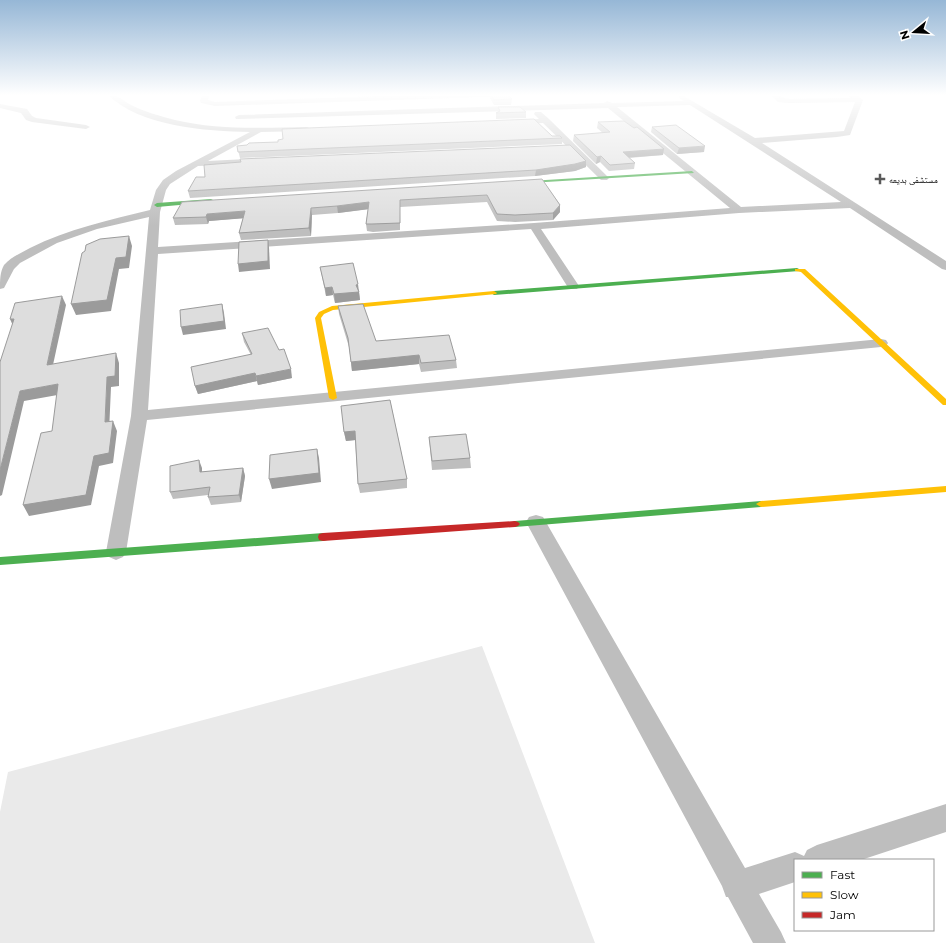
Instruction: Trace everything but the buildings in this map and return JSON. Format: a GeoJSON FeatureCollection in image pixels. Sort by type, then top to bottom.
{"type":"FeatureCollection","features":[{"type":"Feature","properties":{"kind":"street"},"geometry":{"type":"LineString","coordinates":[[116,552],[139,416],[156,208],[161,190],[166,182],[178,173],[245,138]]}},
{"type":"Feature","properties":{"kind":"street"},"geometry":{"type":"LineString","coordinates":[[564,138],[604,178]]}},
{"type":"Feature","properties":{"kind":"street"},"geometry":{"type":"LineString","coordinates":[[650,138],[739,210]]}},
{"type":"Feature","properties":{"kind":"street"},"geometry":{"type":"LineString","coordinates":[[747,138],[946,266]]}},
{"type":"Feature","properties":{"kind":"street"},"geometry":{"type":"LineString","coordinates":[[753,142],[798,138]]}},
{"type":"Feature","properties":{"kind":"street"},"geometry":{"type":"LineString","coordinates":[[557,147],[573,146]]}},
{"type":"Feature","properties":{"kind":"street"},"geometry":{"type":"LineString","coordinates":[[195,164],[274,160]]}},
{"type":"Feature","properties":{"kind":"street"},"geometry":{"type":"LineString","coordinates":[[500,184],[692,172]]}},
{"type":"Feature","properties":{"kind":"street"},"geometry":{"type":"LineString","coordinates":[[0,285],[9,267],[16,260],[53,241],[73,233],[156,208],[221,201]]}},
{"type":"Feature","properties":{"kind":"street"},"geometry":{"type":"LineString","coordinates":[[152,251],[534,226],[739,210],[850,205]]}},
{"type":"Feature","properties":{"kind":"street"},"geometry":{"type":"LineString","coordinates":[[534,226],[573,286]]}},
{"type":"Feature","properties":{"kind":"street"},"geometry":{"type":"LineString","coordinates":[[0,258],[16,260]]}},
{"type":"Feature","properties":{"kind":"street"},"geometry":{"type":"LineString","coordinates":[[333,398],[318,318],[325,310],[341,307],[573,286],[803,270],[946,403]]}},
{"type":"Feature","properties":{"kind":"street"},"geometry":{"type":"LineString","coordinates":[[139,416],[881,343]]}},
{"type":"Feature","properties":{"kind":"street"},"geometry":{"type":"LineString","coordinates":[[0,561],[536,522],[946,489]]}},
{"type":"Feature","properties":{"kind":"street"},"geometry":{"type":"LineString","coordinates":[[536,522],[770,943]]}},
{"type":"Feature","properties":{"kind":"street"},"geometry":{"type":"LineString","coordinates":[[820,859],[946,818]]}},
{"type":"Feature","properties":{"kind":"street"},"geometry":{"type":"LineString","coordinates":[[737,886],[794,867]]}},
{"type":"Feature","properties":{"kind":"shaded area"},"geometry":{"type":"Polygon","coordinates":[[[482,646],[595,943],[0,943],[0,812],[8,772],[482,646]]]}},
{"type":"Feature","properties":{"kind":"traffic: fast"},"geometry":{"type":"LineString","coordinates":[[513,183],[692,172]]}},
{"type":"Feature","properties":{"kind":"traffic: fast"},"geometry":{"type":"LineString","coordinates":[[157,205],[211,201]]}},
{"type":"Feature","properties":{"kind":"traffic: fast"},"geometry":{"type":"LineString","coordinates":[[494,293],[797,270]]}},
{"type":"Feature","properties":{"kind":"traffic: fast"},"geometry":{"type":"LineString","coordinates":[[515,524],[761,504]]}},
{"type":"Feature","properties":{"kind":"traffic: fast"},"geometry":{"type":"LineString","coordinates":[[0,561],[323,537]]}},
{"type":"Feature","properties":{"kind":"traffic: slow"},"geometry":{"type":"LineString","coordinates":[[797,270],[803,270],[946,403]]}},
{"type":"Feature","properties":{"kind":"traffic: slow"},"geometry":{"type":"LineString","coordinates":[[333,398],[318,318],[321,313],[332,308],[494,293]]}},
{"type":"Feature","properties":{"kind":"traffic: slow"},"geometry":{"type":"LineString","coordinates":[[761,504],[946,489]]}},
{"type":"Feature","properties":{"kind":"traffic: jam"},"geometry":{"type":"LineString","coordinates":[[323,537],[515,524]]}},
{"type":"Feature","properties":{"kind":"place","name":"مستشفى بديعه"},"geometry":{"type":"Point","coordinates":[880,179]}}]}
